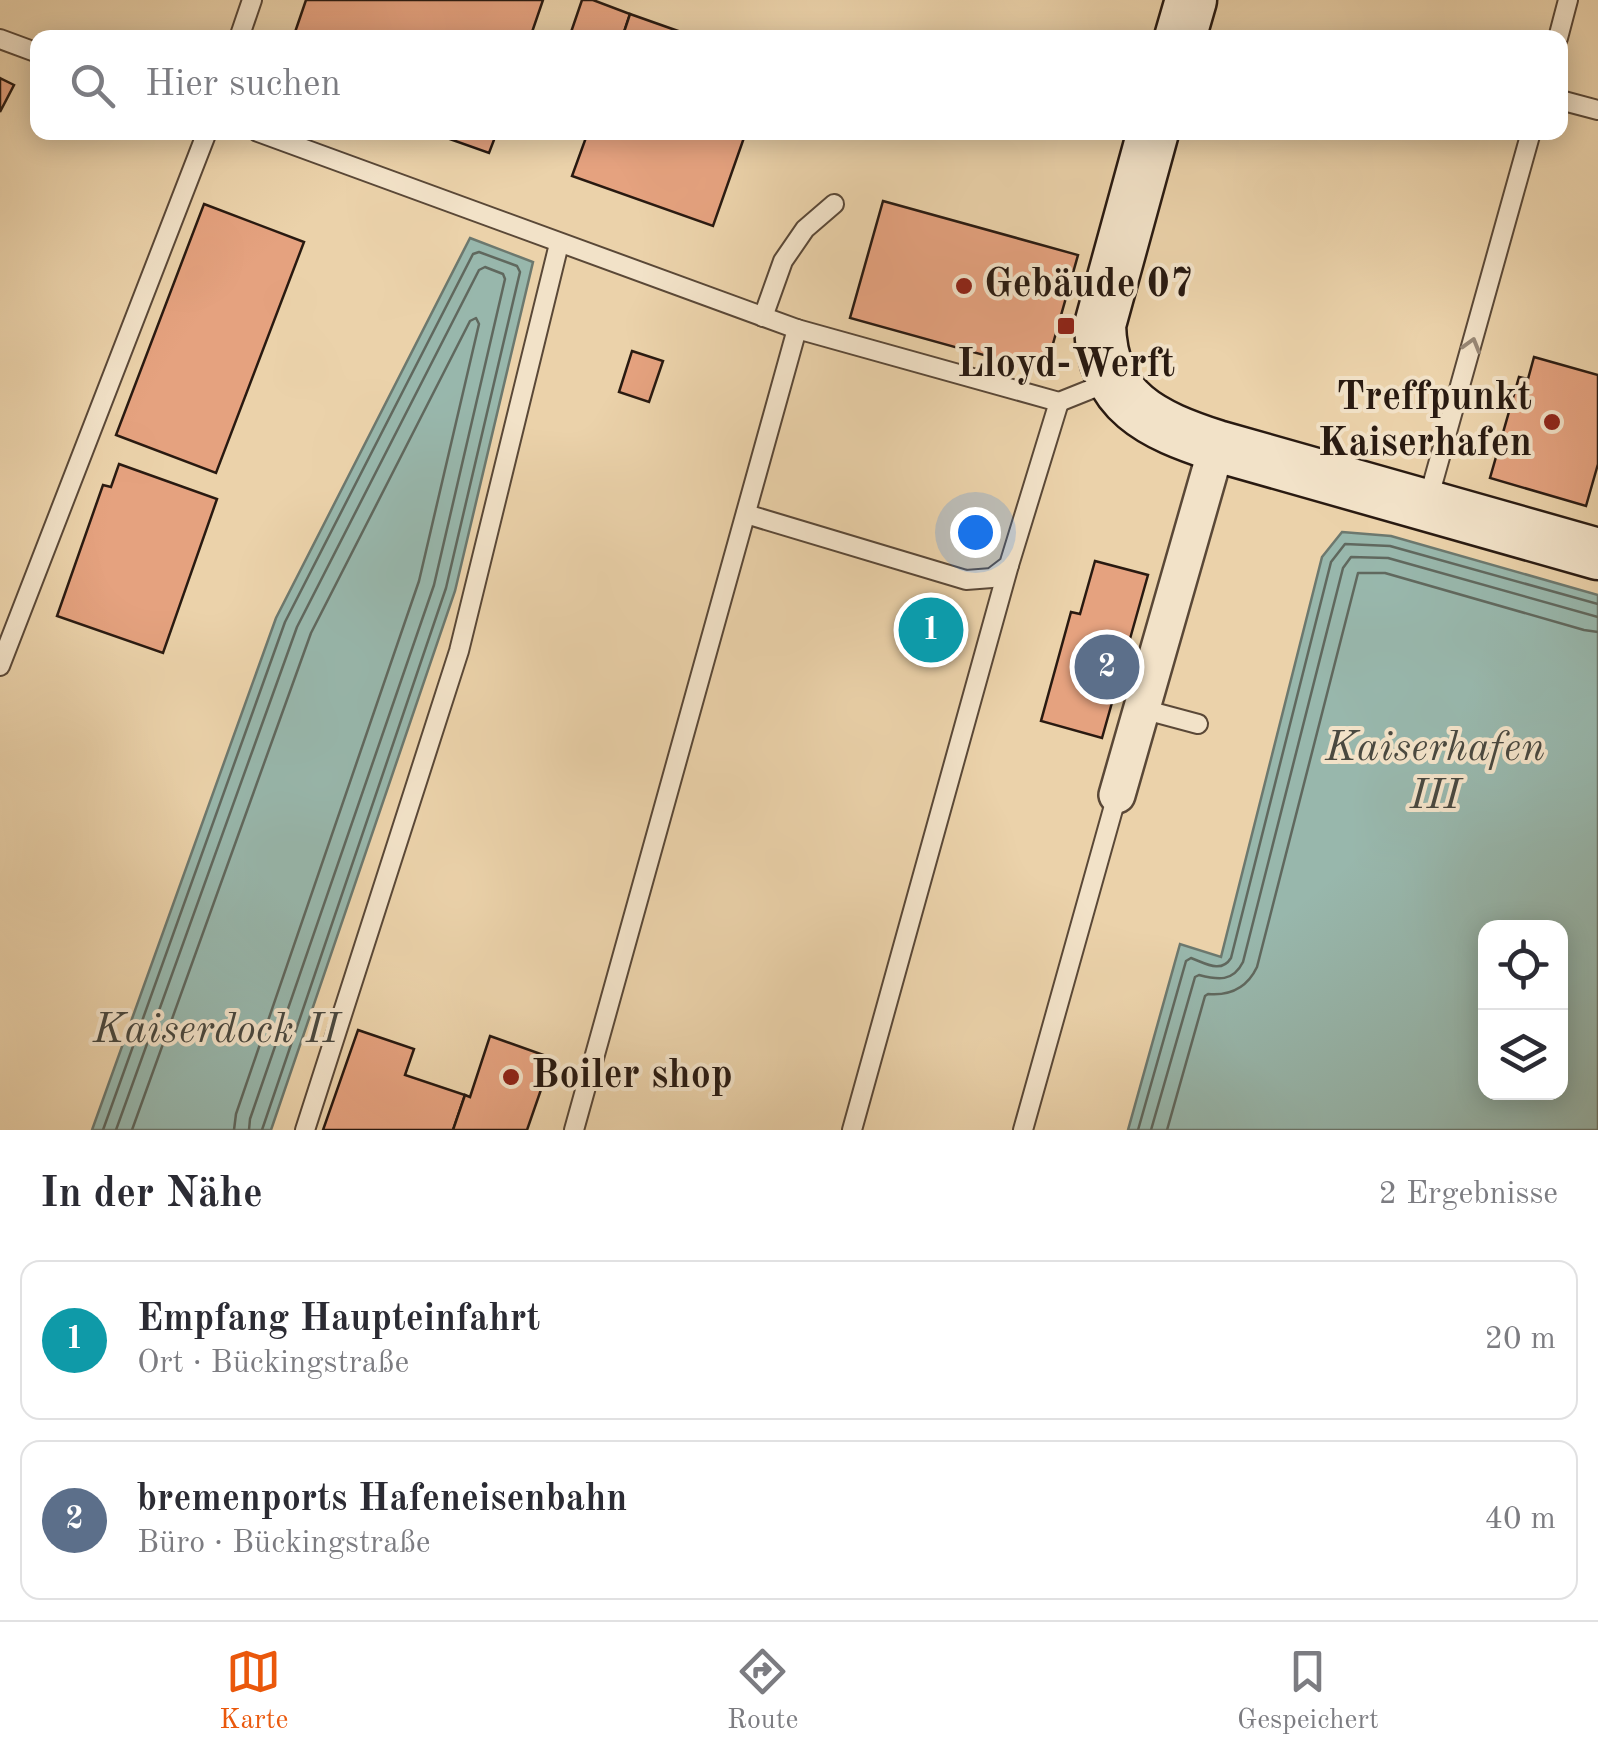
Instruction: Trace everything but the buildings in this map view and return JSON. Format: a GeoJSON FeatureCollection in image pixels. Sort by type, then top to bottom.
{"type":"FeatureCollection","features":[{"type":"Feature","properties":{"kind":"main road"},"geometry":{"type":"LineString","coordinates":[[1182,30],[1191,0]]}},
{"type":"Feature","properties":{"kind":"main road"},"geometry":{"type":"LineString","coordinates":[[1151,140],[1100,326],[1104,354],[1114,380],[1135,408],[1176,432],[1217,446],[1598,554]]}},
{"type":"Feature","properties":{"kind":"street"},"geometry":{"type":"LineString","coordinates":[[1117,795],[1217,446]]}},
{"type":"Feature","properties":{"kind":"lane"},"geometry":{"type":"LineString","coordinates":[[243,30],[252,0]]}},
{"type":"Feature","properties":{"kind":"lane"},"geometry":{"type":"LineString","coordinates":[[1560,30],[1568,0]]}},
{"type":"Feature","properties":{"kind":"lane"},"geometry":{"type":"LineString","coordinates":[[1561,30],[1582,0]]}},
{"type":"Feature","properties":{"kind":"lane"},"geometry":{"type":"LineString","coordinates":[[0,39],[30,50]]}},
{"type":"Feature","properties":{"kind":"lane"},"geometry":{"type":"LineString","coordinates":[[1568,102],[1598,110]]}},
{"type":"Feature","properties":{"kind":"lane"},"geometry":{"type":"LineString","coordinates":[[0,666],[204,140]]}},
{"type":"Feature","properties":{"kind":"lane"},"geometry":{"type":"LineString","coordinates":[[280,140],[797,329],[1059,402],[1114,380]]}},
{"type":"Feature","properties":{"kind":"lane"},"geometry":{"type":"LineString","coordinates":[[1426,506],[1530,140]]}},
{"type":"Feature","properties":{"kind":"lane"},"geometry":{"type":"LineString","coordinates":[[763,317],[782,261],[804,229],[834,204]]}},
{"type":"Feature","properties":{"kind":"lane"},"geometry":{"type":"LineString","coordinates":[[305,1130],[460,651],[559,244]]}},
{"type":"Feature","properties":{"kind":"lane"},"geometry":{"type":"LineString","coordinates":[[574,1130],[797,329]]}},
{"type":"Feature","properties":{"kind":"lane"},"geometry":{"type":"LineString","coordinates":[[852,1130],[1009,565],[1059,402]]}},
{"type":"Feature","properties":{"kind":"lane"},"geometry":{"type":"LineString","coordinates":[[746,514],[966,580],[992,578],[1009,565]]}},
{"type":"Feature","properties":{"kind":"lane"},"geometry":{"type":"LineString","coordinates":[[1142,709],[1198,724]]}},
{"type":"Feature","properties":{"kind":"lane"},"geometry":{"type":"LineString","coordinates":[[1023,1130],[1117,795]]}},
{"type":"Feature","properties":{"kind":"water","name":"Kaiserdock II"},"geometry":{"type":"Polygon","coordinates":[[[470,238],[533,262],[455,591],[271,1130],[92,1130],[276,618],[470,238]]]}},
{"type":"Feature","properties":{"kind":"water","name":"Kaiserhafen III"},"geometry":{"type":"Polygon","coordinates":[[[1342,532],[1391,536],[1598,595],[1598,1130],[1128,1130],[1180,944],[1221,957],[1322,557],[1342,532]]]}},
{"type":"Feature","properties":{"kind":"place","name":"Gebäude 07"},"geometry":{"type":"Point","coordinates":[964,286]}},
{"type":"Feature","properties":{"kind":"place","name":"Lloyd-Werft"},"geometry":{"type":"Point","coordinates":[1066,326]}},
{"type":"Feature","properties":{"kind":"place","name":"Treffpunkt Kaiserhafen"},"geometry":{"type":"Point","coordinates":[1552,422]}},
{"type":"Feature","properties":{"kind":"place","name":"Empfang Haupteinfahrt"},"geometry":{"type":"Point","coordinates":[931,630]}},
{"type":"Feature","properties":{"kind":"place","name":"bremenports Hafeneisenbahn"},"geometry":{"type":"Point","coordinates":[1107,667]}},
{"type":"Feature","properties":{"kind":"place","name":"Boiler shop"},"geometry":{"type":"Point","coordinates":[511,1077]}}]}
